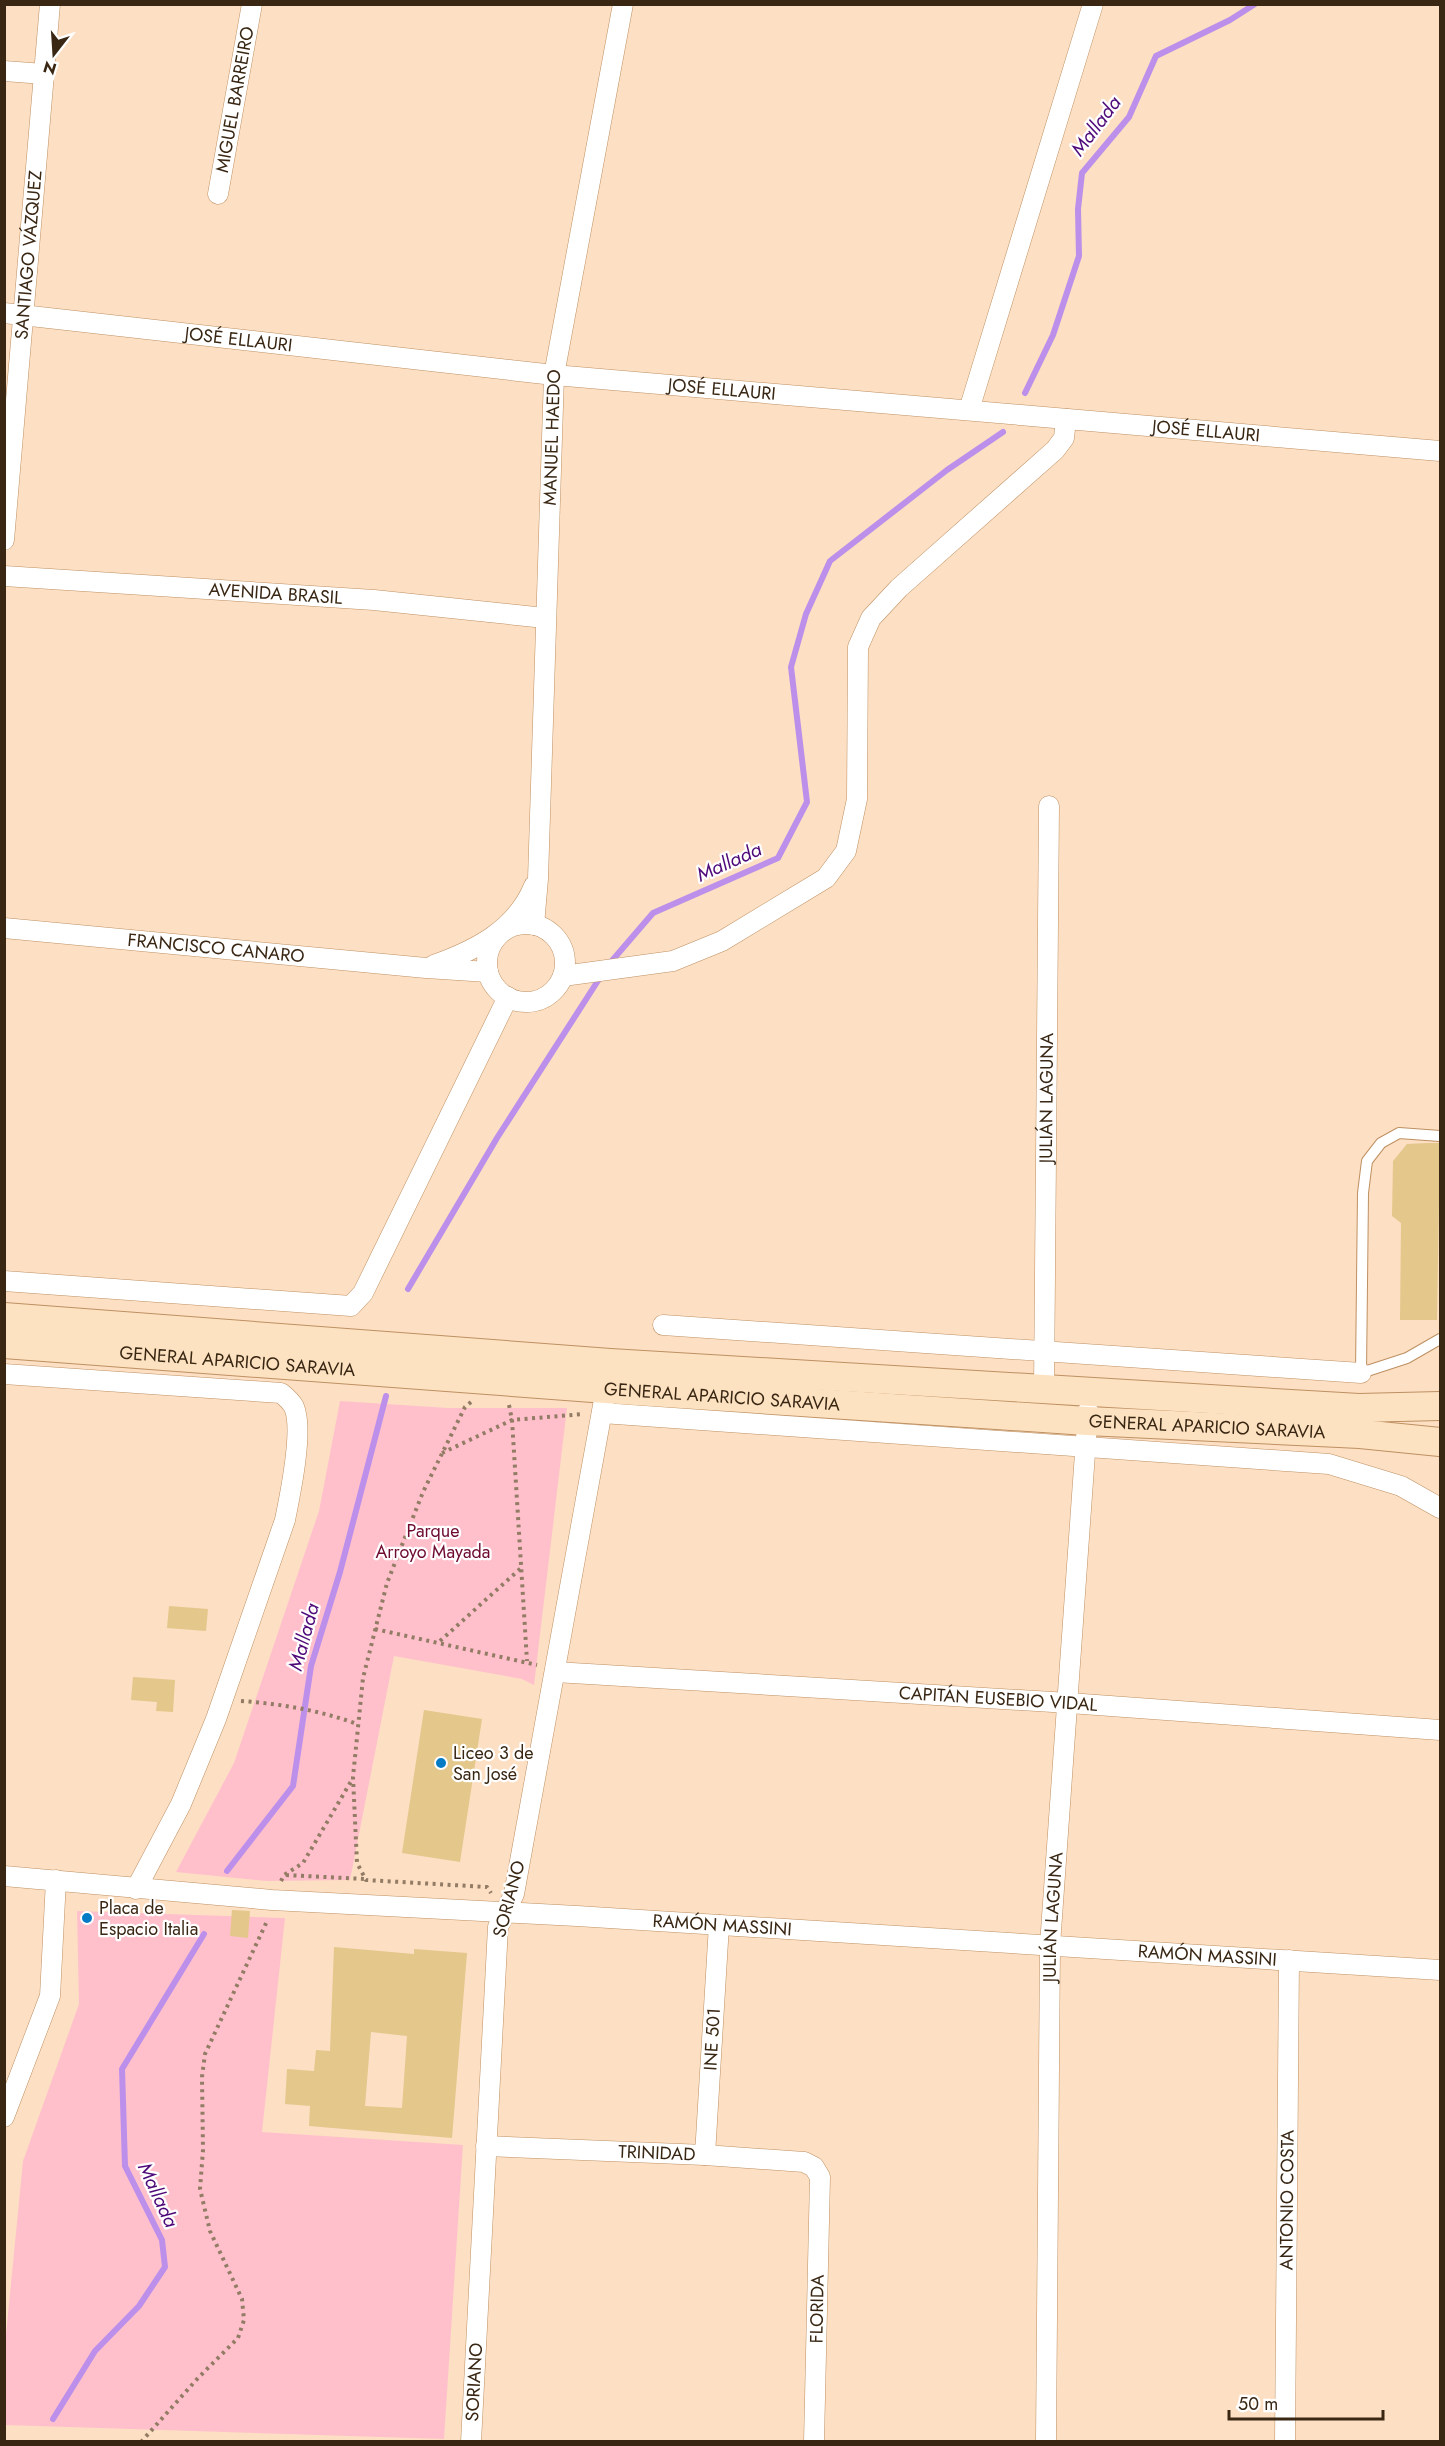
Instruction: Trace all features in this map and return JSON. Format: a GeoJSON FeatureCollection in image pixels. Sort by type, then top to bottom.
{"type":"FeatureCollection","features":[{"type":"Feature","properties":{"kind":"main road","name":"GENERAL APARICIO SARAVIA"},"geometry":{"type":"LineString","coordinates":[[4,1317],[606,1388],[1086,1434],[1360,1434],[1440,1442]]}},
{"type":"Feature","properties":{"kind":"main road","name":"GENERAL APARICIO SARAVIA"},"geometry":{"type":"LineString","coordinates":[[4,1344],[606,1388],[1044,1390],[1359,1408],[1440,1406]]}},
{"type":"Feature","properties":{"kind":"street","name":"SANTIAGO VÁZQUEZ"},"geometry":{"type":"LineString","coordinates":[[4,540],[14,314],[44,74],[50,4]]}},
{"type":"Feature","properties":{"kind":"street","name":"MIGUEL BARREIRO"},"geometry":{"type":"LineString","coordinates":[[218,194],[252,4]]}},
{"type":"Feature","properties":{"kind":"street","name":"MANUEL HAEDO"},"geometry":{"type":"LineString","coordinates":[[534,925],[538,879],[554,375],[623,4]]}},
{"type":"Feature","properties":{"kind":"street"},"geometry":{"type":"LineString","coordinates":[[969,410],[1093,4]]}},
{"type":"Feature","properties":{"kind":"street"},"geometry":{"type":"LineString","coordinates":[[4,71],[44,74]]}},
{"type":"Feature","properties":{"kind":"street","name":"JOSÉ ELLAURI"},"geometry":{"type":"LineString","coordinates":[[14,314],[554,375],[1440,451]]}},
{"type":"Feature","properties":{"kind":"street"},"geometry":{"type":"LineString","coordinates":[[563,976],[585,975],[673,961],[722,940],[826,878],[846,851],[857,799],[858,647],[870,618],[899,588],[1055,450],[1064,438],[1066,419]]}},
{"type":"Feature","properties":{"kind":"street","name":"AVENIDA BRASIL"},"geometry":{"type":"LineString","coordinates":[[4,576],[374,600],[545,618]]}},
{"type":"Feature","properties":{"kind":"street","name":"JULIÁN LAGUNA"},"geometry":{"type":"LineString","coordinates":[[1044,1390],[1049,806]]}},
{"type":"Feature","properties":{"kind":"street"},"geometry":{"type":"LineString","coordinates":[[538,879],[527,903],[490,950],[488,972],[499,991],[508,997],[518,1001],[540,999],[550,994],[563,976],[564,955]]}},
{"type":"Feature","properties":{"kind":"street"},"geometry":{"type":"LineString","coordinates":[[426,968],[458,956],[502,932],[523,924],[534,925],[554,936],[572,966],[585,975]]}},
{"type":"Feature","properties":{"kind":"street","name":"FRANCISCO CANARO"},"geometry":{"type":"LineString","coordinates":[[4,928],[488,972]]}},
{"type":"Feature","properties":{"kind":"street"},"geometry":{"type":"LineString","coordinates":[[4,1281],[351,1306],[363,1293],[508,997]]}},
{"type":"Feature","properties":{"kind":"street"},"geometry":{"type":"LineString","coordinates":[[663,1325],[1361,1373]]}},
{"type":"Feature","properties":{"kind":"street","name":"GENERAL APARICIO SARAVIA"},"geometry":{"type":"LineString","coordinates":[[4,1374],[281,1393],[294,1406],[297,1419],[291,1492],[285,1520],[223,1699]]}},
{"type":"Feature","properties":{"kind":"street","name":"SORIANO"},"geometry":{"type":"LineString","coordinates":[[471,2442],[498,1927],[514,1894],[606,1388]]}},
{"type":"Feature","properties":{"kind":"street","name":"JULIÁN LAGUNA"},"geometry":{"type":"LineString","coordinates":[[1046,2442],[1050,1945],[1088,1393]]}},
{"type":"Feature","properties":{"kind":"street","name":"GENERAL APARICIO SARAVIA"},"geometry":{"type":"LineString","coordinates":[[1086,1434],[1329,1464],[1401,1486],[1440,1508]]}},
{"type":"Feature","properties":{"kind":"street","name":"CAPITÁN EUSEBIO VIDAL"},"geometry":{"type":"LineString","coordinates":[[555,1672],[1068,1703],[1440,1730]]}},
{"type":"Feature","properties":{"kind":"street"},"geometry":{"type":"LineString","coordinates":[[136,1889],[181,1804],[223,1699]]}},
{"type":"Feature","properties":{"kind":"street","name":"RAMÓN MASSINI"},"geometry":{"type":"LineString","coordinates":[[4,1876],[272,1900],[505,1912],[1440,1970]]}},
{"type":"Feature","properties":{"kind":"street"},"geometry":{"type":"LineString","coordinates":[[4,2118],[13,2069],[50,1996],[56,1880]]}},
{"type":"Feature","properties":{"kind":"street","name":"INE 501"},"geometry":{"type":"LineString","coordinates":[[705,2155],[719,1925]]}},
{"type":"Feature","properties":{"kind":"street","name":"ANTONIO COSTA"},"geometry":{"type":"LineString","coordinates":[[1285,2442],[1289,1960]]}},
{"type":"Feature","properties":{"kind":"street","name":"TRINIDAD"},"geometry":{"type":"LineString","coordinates":[[486,2146],[705,2155],[804,2162],[814,2167],[820,2177]]}},
{"type":"Feature","properties":{"kind":"street","name":"FLORIDA"},"geometry":{"type":"LineString","coordinates":[[814,2442],[820,2177]]}},
{"type":"Feature","properties":{"kind":"lane"},"geometry":{"type":"LineString","coordinates":[[1440,1136],[1399,1133],[1381,1143],[1367,1161],[1363,1193],[1361,1373],[1407,1359],[1440,1340]]}},
{"type":"Feature","properties":{"kind":"path"},"geometry":{"type":"LineString","coordinates":[[441,1454],[512,1420],[606,1388]]}},
{"type":"Feature","properties":{"kind":"path"},"geometry":{"type":"LineString","coordinates":[[507,1397],[512,1420],[527,1661]]}},
{"type":"Feature","properties":{"kind":"path"},"geometry":{"type":"LineString","coordinates":[[366,1880],[357,1863],[353,1777],[363,1678],[387,1582],[423,1492],[441,1454],[465,1407],[474,1400]]}},
{"type":"Feature","properties":{"kind":"path"},"geometry":{"type":"LineString","coordinates":[[439,1642],[521,1568]]}},
{"type":"Feature","properties":{"kind":"path"},"geometry":{"type":"LineString","coordinates":[[375,1629],[527,1661],[555,1672]]}},
{"type":"Feature","properties":{"kind":"path"},"geometry":{"type":"LineString","coordinates":[[223,1699],[291,1706],[357,1724]]}},
{"type":"Feature","properties":{"kind":"path"},"geometry":{"type":"LineString","coordinates":[[141,2442],[198,2378],[238,2338],[244,2320],[242,2300],[210,2231],[200,2189],[203,2150],[202,2077],[206,2054],[270,1914],[272,1900],[284,1875],[303,1863],[353,1777]]}},
{"type":"Feature","properties":{"kind":"path"},"geometry":{"type":"LineString","coordinates":[[284,1875],[487,1887],[505,1912]]}},
{"type":"Feature","properties":{"kind":"green space","name":"Parque Arroyo Mayada"},"geometry":{"type":"Polygon","coordinates":[[[340,1401],[448,1408],[567,1408],[534,1685],[522,1679],[394,1656],[350,1880],[267,1881],[176,1872],[234,1763],[319,1511],[340,1401]]]}},
{"type":"Feature","properties":{"kind":"green space"},"geometry":{"type":"Polygon","coordinates":[[[77,1911],[285,1918],[262,2132],[463,2145],[444,2439],[5,2425],[5,2345],[23,2161],[79,2004],[77,1911]]]}},
{"type":"Feature","properties":{"kind":"building"},"geometry":{"type":"Polygon","coordinates":[[[1440,1143],[1437,1320],[1400,1320],[1401,1223],[1392,1216],[1393,1161],[1407,1144],[1440,1143]]]}},
{"type":"Feature","properties":{"kind":"building"},"geometry":{"type":"Polygon","coordinates":[[[169,1606],[208,1609],[206,1631],[167,1628],[169,1606]]]}},
{"type":"Feature","properties":{"kind":"building"},"geometry":{"type":"Polygon","coordinates":[[[133,1677],[175,1680],[173,1712],[156,1711],[157,1702],[131,1700],[133,1677]]]}},
{"type":"Feature","properties":{"kind":"building"},"geometry":{"type":"Polygon","coordinates":[[[424,1710],[482,1719],[460,1862],[402,1853],[424,1710]]]}},
{"type":"Feature","properties":{"kind":"building"},"geometry":{"type":"Polygon","coordinates":[[[232,1910],[250,1911],[248,1938],[230,1936],[232,1910]]]}},
{"type":"Feature","properties":{"kind":"building"},"geometry":{"type":"Polygon","coordinates":[[[334,1947],[414,1954],[414,1949],[467,1953],[452,2138],[309,2126],[310,2106],[285,2104],[287,2069],[314,2071],[316,2050],[330,2051],[334,1947]],[[371,2032],[365,2106],[402,2108],[407,2036],[371,2032]]]}},
{"type":"Feature","properties":{"kind":"waterway","name":"Mallada"},"geometry":{"type":"LineString","coordinates":[[1025,393],[1053,335],[1079,256],[1078,209],[1082,173],[1129,117],[1156,56],[1230,20],[1255,4]]}},
{"type":"Feature","properties":{"kind":"waterway","name":"Mallada"},"geometry":{"type":"LineString","coordinates":[[610,963],[653,913],[778,858],[807,802],[791,667],[806,614],[830,561],[947,470],[1003,432]]}},
{"type":"Feature","properties":{"kind":"waterway","name":"Mallada"},"geometry":{"type":"LineString","coordinates":[[408,1289],[497,1138],[601,976]]}},
{"type":"Feature","properties":{"kind":"waterway","name":"Mallada"},"geometry":{"type":"LineString","coordinates":[[227,1871],[293,1786],[311,1666],[340,1572],[386,1396]]}},
{"type":"Feature","properties":{"kind":"waterway","name":"Mallada"},"geometry":{"type":"LineString","coordinates":[[53,2419],[95,2351],[139,2306],[165,2267],[162,2240],[125,2166],[122,2069],[204,1934]]}},
{"type":"Feature","properties":{"kind":"place","name":"Liceo 3 de San José"},"geometry":{"type":"Point","coordinates":[441,1763]}},
{"type":"Feature","properties":{"kind":"place","name":"Placa de Espacio Italia"},"geometry":{"type":"Point","coordinates":[87,1918]}}]}
